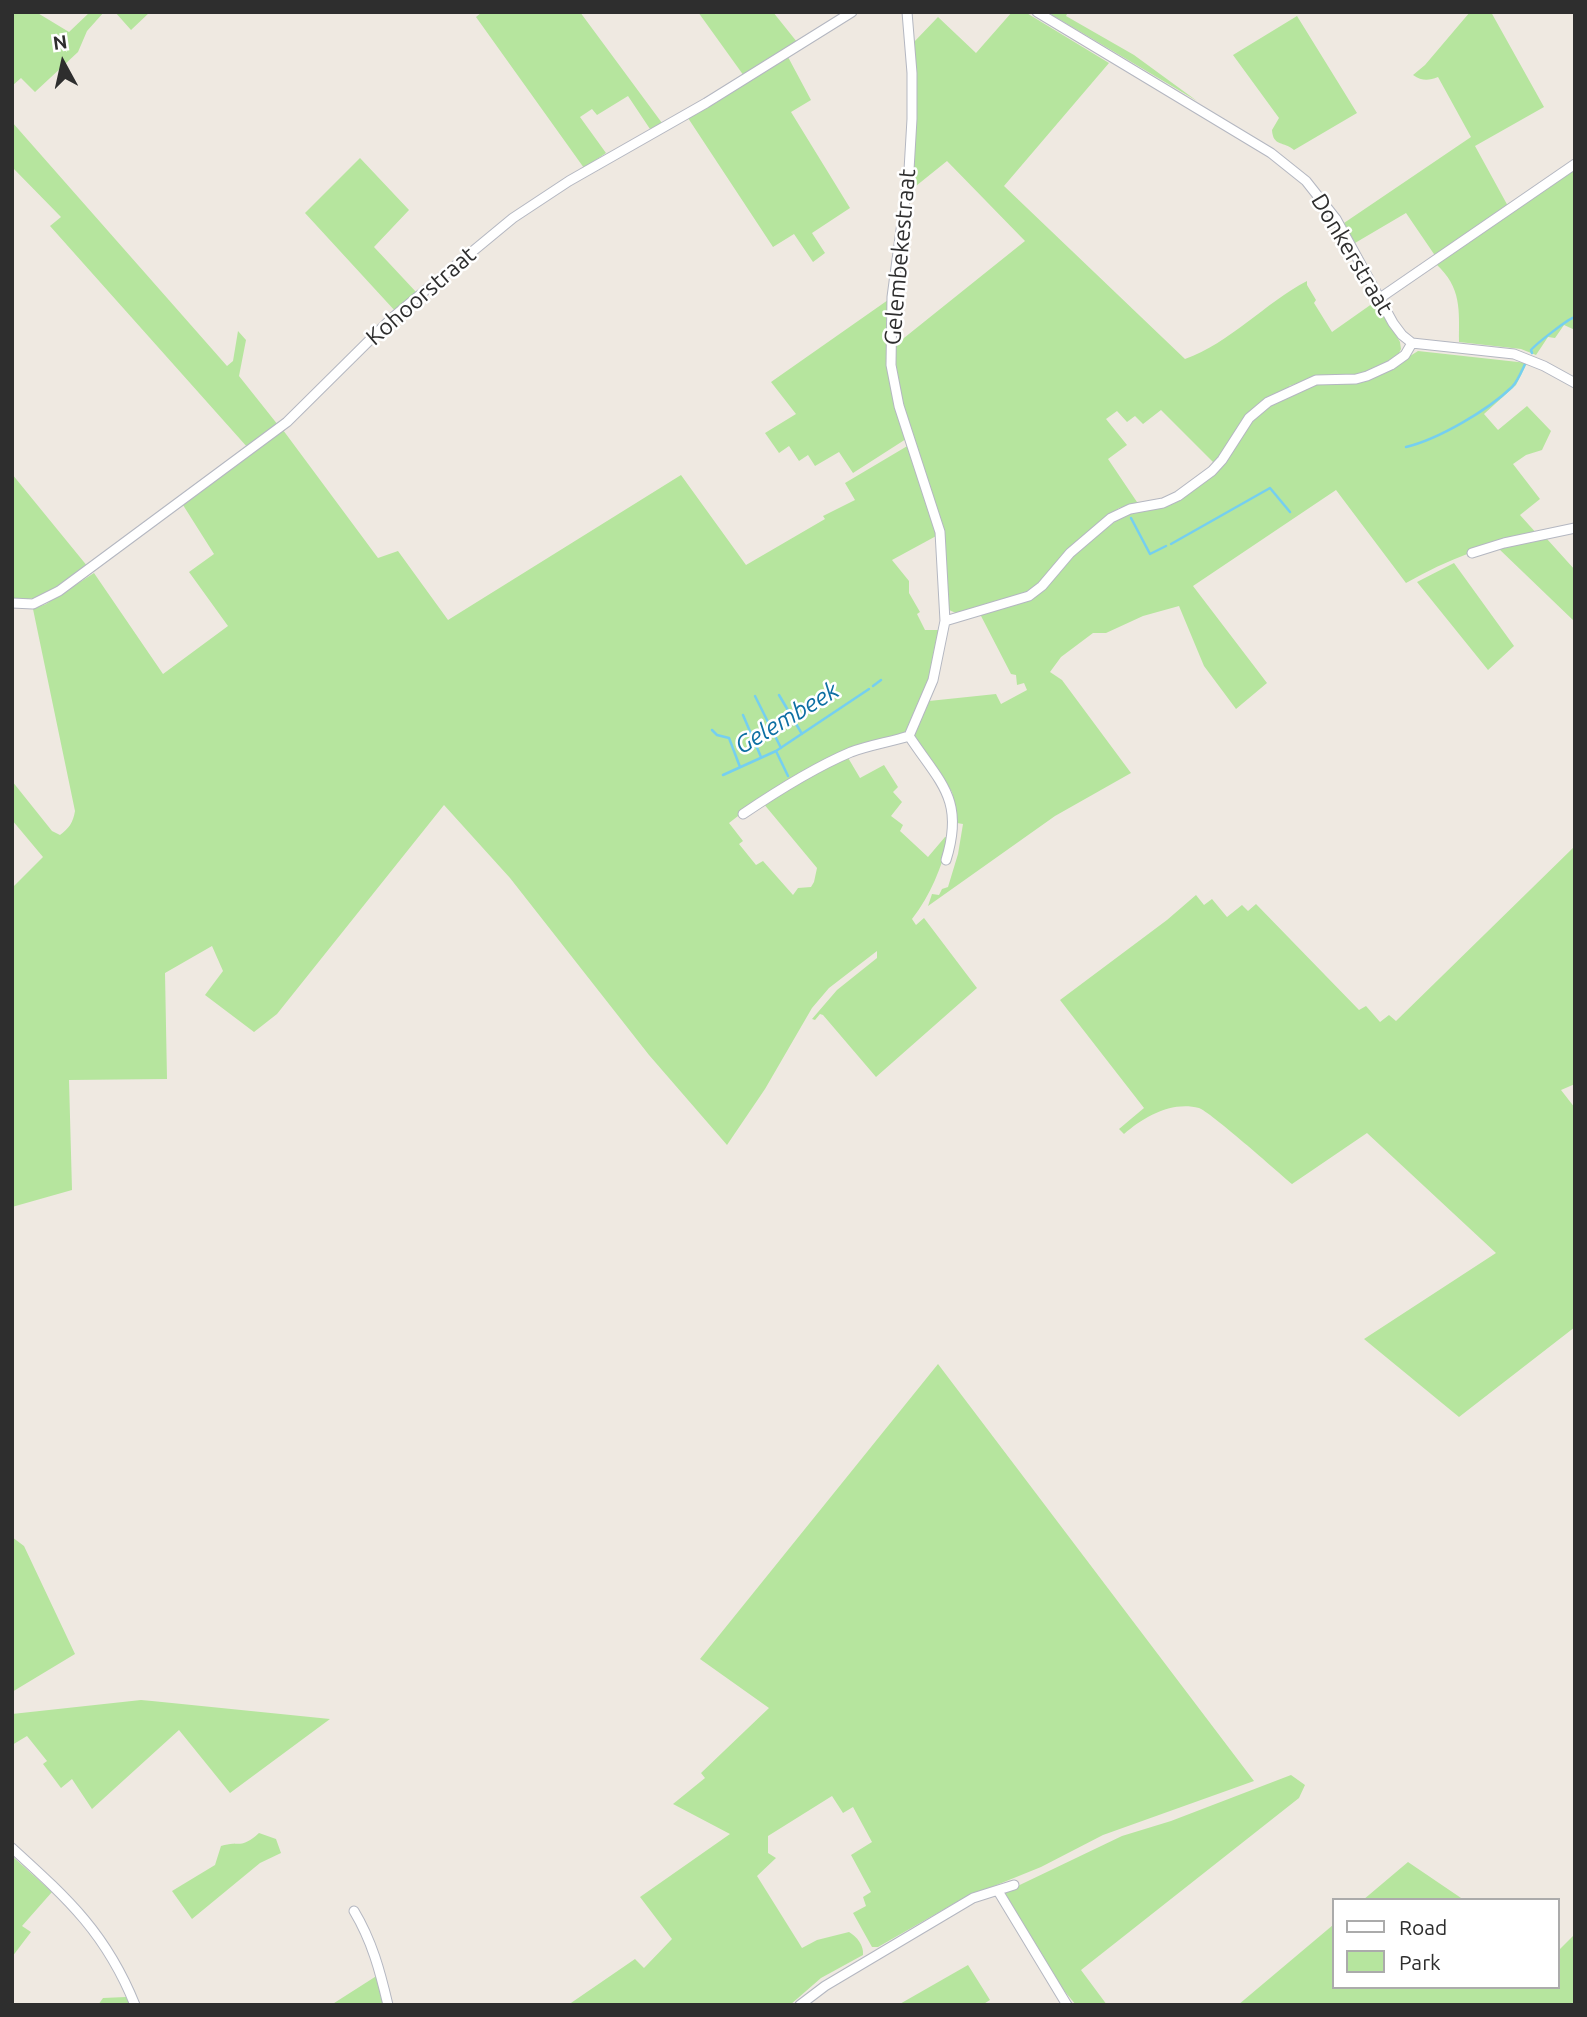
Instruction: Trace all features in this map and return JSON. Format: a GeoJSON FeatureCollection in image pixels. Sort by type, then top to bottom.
{"type":"FeatureCollection","features":[{"type":"Feature","properties":{"kind":"street","name":"Kohoorstraat"},"geometry":{"type":"LineString","coordinates":[[12,603],[33,604],[59,591],[287,422],[392,318],[537,201],[706,103],[852,12]]}},
{"type":"Feature","properties":{"kind":"street","name":"Gelembekestraat"},"geometry":{"type":"LineString","coordinates":[[907,12],[912,73],[912,119],[909,170],[892,297],[891,365],[899,406],[940,531],[946,621],[933,680],[909,736]]}},
{"type":"Feature","properties":{"kind":"street","name":"Donkerstraat"},"geometry":{"type":"LineString","coordinates":[[1037,12],[1293,169],[1319,194],[1402,335],[1412,342]]}},
{"type":"Feature","properties":{"kind":"street"},"geometry":{"type":"LineString","coordinates":[[1380,298],[1575,164]]}},
{"type":"Feature","properties":{"kind":"street"},"geometry":{"type":"LineString","coordinates":[[946,621],[1029,596],[1042,586],[1070,553],[1111,518],[1130,509],[1163,503],[1178,496],[1212,471],[1250,418],[1268,402],[1316,380],[1356,379],[1379,371],[1405,355],[1412,342],[1514,354],[1575,383]]}},
{"type":"Feature","properties":{"kind":"street"},"geometry":{"type":"LineString","coordinates":[[1472,553],[1504,543],[1575,528]]}},
{"type":"Feature","properties":{"kind":"street"},"geometry":{"type":"LineString","coordinates":[[743,814],[769,796],[829,763],[853,752],[909,736],[950,798],[953,831],[946,860]]}},
{"type":"Feature","properties":{"kind":"street"},"geometry":{"type":"LineString","coordinates":[[12,1848],[79,1910],[114,1959],[135,2005]]}},
{"type":"Feature","properties":{"kind":"street"},"geometry":{"type":"LineString","coordinates":[[800,2005],[819,1990],[973,1898],[1014,1885]]}},
{"type":"Feature","properties":{"kind":"street"},"geometry":{"type":"LineString","coordinates":[[998,1891],[1067,2005]]}},
{"type":"Feature","properties":{"kind":"street"},"geometry":{"type":"LineString","coordinates":[[354,1911],[368,1934],[388,2005]]}},
{"type":"Feature","properties":{"kind":"green space"},"geometry":{"type":"Polygon","coordinates":[[[12,12],[36,12],[69,32],[90,12],[104,12],[87,31],[78,52],[35,92],[21,78],[12,86],[12,12]]]}},
{"type":"Feature","properties":{"kind":"green space"},"geometry":{"type":"Polygon","coordinates":[[[115,12],[150,12],[131,30],[115,12]]]}},
{"type":"Feature","properties":{"kind":"green space"},"geometry":{"type":"Polygon","coordinates":[[[482,12],[580,12],[662,123],[650,129],[628,96],[597,115],[592,109],[580,117],[606,153],[584,168],[476,17],[482,12]]]}},
{"type":"Feature","properties":{"kind":"green space"},"geometry":{"type":"Polygon","coordinates":[[[698,12],[773,12],[797,42],[744,76],[698,12]]]}},
{"type":"Feature","properties":{"kind":"green space"},"geometry":{"type":"Polygon","coordinates":[[[1012,12],[1025,12],[1109,63],[1004,186],[1185,359],[1217,343],[1307,281],[1316,300],[1314,303],[1332,332],[1376,301],[1400,342],[1401,349],[1398,355],[1375,370],[1355,375],[1323,375],[1289,386],[1290,393],[1315,384],[1361,381],[1380,375],[1418,351],[1527,363],[1516,385],[1484,414],[1498,430],[1527,406],[1551,431],[1542,450],[1526,455],[1513,464],[1540,499],[1520,515],[1538,535],[1470,553],[1406,583],[1336,490],[1193,586],[1267,683],[1236,709],[1204,666],[1179,606],[1143,616],[1106,633],[1093,633],[1061,657],[1050,672],[1062,680],[1131,773],[1055,816],[928,906],[932,894],[939,895],[942,889],[948,887],[963,824],[957,823],[952,792],[915,738],[919,718],[929,701],[996,694],[1001,704],[1027,690],[1024,683],[1017,685],[1016,675],[1011,674],[980,614],[1032,599],[1081,548],[1125,514],[1161,507],[1215,464],[1161,410],[1143,424],[1135,416],[1127,422],[1117,411],[1106,419],[1127,445],[1108,459],[1139,505],[1119,508],[1089,531],[1031,592],[956,613],[949,610],[944,537],[899,391],[894,346],[1025,241],[947,161],[911,190],[916,117],[914,42],[938,17],[976,53],[1012,12]]]}},
{"type":"Feature","properties":{"kind":"green space"},"geometry":{"type":"Polygon","coordinates":[[[1047,12],[1068,12],[1066,16],[1134,55],[1197,101],[1047,12]]]}},
{"type":"Feature","properties":{"kind":"green space"},"geometry":{"type":"Polygon","coordinates":[[[1470,12],[1491,12],[1544,107],[1475,146],[1509,208],[1436,257],[1406,213],[1355,243],[1344,223],[1471,137],[1438,77],[1425,80],[1413,75],[1425,65],[1470,12]]]}},
{"type":"Feature","properties":{"kind":"green space"},"geometry":{"type":"Polygon","coordinates":[[[1297,16],[1357,113],[1294,150],[1274,139],[1272,130],[1279,118],[1233,55],[1297,16]]]}},
{"type":"Feature","properties":{"kind":"green space"},"geometry":{"type":"Polygon","coordinates":[[[788,57],[811,100],[791,112],[850,208],[812,233],[825,253],[813,262],[794,234],[773,247],[688,118],[788,57]]]}},
{"type":"Feature","properties":{"kind":"green space"},"geometry":{"type":"Polygon","coordinates":[[[12,122],[227,366],[233,361],[238,331],[246,340],[239,376],[278,425],[248,448],[50,226],[61,217],[12,167],[12,122]]]}},
{"type":"Feature","properties":{"kind":"green space"},"geometry":{"type":"Polygon","coordinates":[[[360,158],[409,210],[374,247],[417,293],[396,312],[305,213],[360,158]]]}},
{"type":"Feature","properties":{"kind":"green space"},"geometry":{"type":"Polygon","coordinates":[[[1575,167],[1575,330],[1564,325],[1555,338],[1548,337],[1536,355],[1521,349],[1459,342],[1459,310],[1455,291],[1436,264],[1575,167]]]}},
{"type":"Feature","properties":{"kind":"green space"},"geometry":{"type":"Polygon","coordinates":[[[888,300],[886,338],[889,371],[906,439],[853,473],[839,452],[815,466],[808,455],[799,461],[789,446],[779,453],[765,433],[796,414],[771,382],[888,300]]]}},
{"type":"Feature","properties":{"kind":"green space"},"geometry":{"type":"Polygon","coordinates":[[[283,430],[378,558],[398,551],[448,620],[681,475],[746,565],[825,519],[823,516],[855,500],[845,483],[909,445],[938,535],[892,560],[909,581],[909,593],[920,612],[917,614],[925,630],[940,630],[931,680],[909,730],[902,735],[857,747],[760,799],[729,823],[743,841],[739,844],[756,865],[763,861],[793,895],[798,888],[811,887],[817,868],[763,803],[847,756],[860,778],[884,765],[898,787],[893,792],[902,802],[891,816],[903,825],[900,831],[928,857],[945,837],[950,838],[935,880],[912,919],[916,925],[924,918],[977,988],[876,1077],[823,1015],[812,1019],[837,990],[877,958],[877,951],[829,988],[812,1008],[765,1089],[727,1145],[649,1055],[510,878],[444,805],[277,1014],[254,1032],[205,995],[223,971],[212,946],[165,973],[167,1079],[69,1080],[72,1190],[12,1207],[12,888],[43,857],[12,820],[12,781],[52,831],[60,835],[70,825],[75,811],[33,609],[46,604],[94,573],[163,674],[228,626],[189,572],[214,554],[183,505],[283,430]]]}},
{"type":"Feature","properties":{"kind":"green space"},"geometry":{"type":"Polygon","coordinates":[[[12,474],[88,567],[52,591],[22,600],[12,599],[12,474]]]}},
{"type":"Feature","properties":{"kind":"green space"},"geometry":{"type":"Polygon","coordinates":[[[1547,539],[1575,570],[1575,622],[1498,548],[1547,539]]]}},
{"type":"Feature","properties":{"kind":"green space"},"geometry":{"type":"Polygon","coordinates":[[[1454,563],[1514,646],[1488,670],[1417,582],[1454,563]]]}},
{"type":"Feature","properties":{"kind":"green space"},"geometry":{"type":"Polygon","coordinates":[[[1575,846],[1575,1084],[1561,1090],[1575,1108],[1575,1327],[1459,1417],[1364,1339],[1496,1253],[1367,1133],[1292,1184],[1199,1108],[1178,1107],[1158,1112],[1124,1134],[1119,1129],[1144,1108],[1060,1000],[1196,895],[1204,905],[1212,899],[1227,917],[1242,905],[1248,911],[1256,904],[1359,1010],[1366,1006],[1380,1022],[1389,1015],[1396,1021],[1575,846]]]}},
{"type":"Feature","properties":{"kind":"green space"},"geometry":{"type":"Polygon","coordinates":[[[938,1364],[1254,1781],[1103,1835],[1041,1867],[962,1899],[878,1947],[872,1947],[853,1913],[866,1906],[863,1897],[871,1892],[851,1855],[872,1842],[853,1807],[843,1813],[832,1796],[768,1836],[768,1853],[776,1858],[757,1876],[802,1948],[817,1940],[849,1932],[859,1942],[863,1955],[821,1978],[790,2005],[568,2005],[635,1959],[644,1968],[672,1939],[640,1897],[730,1834],[673,1804],[705,1778],[701,1773],[769,1708],[700,1659],[938,1364]]]}},
{"type":"Feature","properties":{"kind":"green space"},"geometry":{"type":"Polygon","coordinates":[[[12,1537],[24,1546],[75,1654],[12,1692],[12,1537]]]}},
{"type":"Feature","properties":{"kind":"green space"},"geometry":{"type":"Polygon","coordinates":[[[141,1700],[330,1719],[230,1793],[179,1730],[92,1809],[72,1779],[61,1788],[43,1764],[47,1761],[27,1736],[12,1745],[12,1714],[141,1700]]]}},
{"type":"Feature","properties":{"kind":"green space"},"geometry":{"type":"Polygon","coordinates":[[[1291,1775],[1305,1785],[1299,1798],[1081,1970],[1107,2005],[1076,2005],[1056,1981],[1003,1893],[1122,1836],[1171,1821],[1291,1775]]]}},
{"type":"Feature","properties":{"kind":"green space"},"geometry":{"type":"Polygon","coordinates":[[[259,1833],[276,1839],[281,1853],[260,1863],[192,1919],[172,1891],[215,1865],[221,1846],[244,1843],[259,1833]]]}},
{"type":"Feature","properties":{"kind":"green space"},"geometry":{"type":"Polygon","coordinates":[[[12,1856],[52,1892],[22,1926],[31,1932],[12,1957],[12,1856]]]}},
{"type":"Feature","properties":{"kind":"green space"},"geometry":{"type":"Polygon","coordinates":[[[1408,1862],[1461,1898],[1365,1898],[1408,1862]]]}},
{"type":"Feature","properties":{"kind":"green space"},"geometry":{"type":"Polygon","coordinates":[[[1332,1926],[1332,1989],[1559,1989],[1559,1950],[1575,1934],[1575,2005],[1238,2005],[1332,1926]]]}},
{"type":"Feature","properties":{"kind":"green space"},"geometry":{"type":"Polygon","coordinates":[[[968,1965],[990,2000],[982,2005],[898,2005],[968,1965]]]}},
{"type":"Feature","properties":{"kind":"green space"},"geometry":{"type":"Polygon","coordinates":[[[378,1975],[384,2005],[331,2005],[378,1975]]]}},
{"type":"Feature","properties":{"kind":"green space"},"geometry":{"type":"Polygon","coordinates":[[[126,1997],[130,2005],[98,2005],[103,1998],[126,1997]]]}},
{"type":"Feature","properties":{"kind":"waterway","name":"Gelembeek"},"geometry":{"type":"LineString","coordinates":[[1532,353],[1531,350],[1539,342],[1575,317]]}},
{"type":"Feature","properties":{"kind":"waterway","name":"Gelembeek"},"geometry":{"type":"LineString","coordinates":[[1406,447],[1448,431],[1490,405],[1514,385],[1526,362]]}},
{"type":"Feature","properties":{"kind":"waterway","name":"Gelembeek"},"geometry":{"type":"LineString","coordinates":[[1171,544],[1270,488],[1290,512]]}},
{"type":"Feature","properties":{"kind":"waterway","name":"Gelembeek"},"geometry":{"type":"LineString","coordinates":[[1131,518],[1150,554],[1166,546]]}},
{"type":"Feature","properties":{"kind":"waterway","name":"Gelembeek"},"geometry":{"type":"LineString","coordinates":[[873,686],[881,680]]}},
{"type":"Feature","properties":{"kind":"waterway","name":"Gelembeek"},"geometry":{"type":"LineString","coordinates":[[723,775],[776,751],[869,689]]}},
{"type":"Feature","properties":{"kind":"waterway"},"geometry":{"type":"LineString","coordinates":[[779,695],[802,734]]}},
{"type":"Feature","properties":{"kind":"waterway"},"geometry":{"type":"LineString","coordinates":[[755,696],[781,748]]}},
{"type":"Feature","properties":{"kind":"waterway"},"geometry":{"type":"LineString","coordinates":[[743,715],[761,757]]}},
{"type":"Feature","properties":{"kind":"waterway"},"geometry":{"type":"LineString","coordinates":[[712,730],[717,735],[729,738],[740,767]]}},
{"type":"Feature","properties":{"kind":"waterway"},"geometry":{"type":"LineString","coordinates":[[776,751],[788,776]]}}]}
